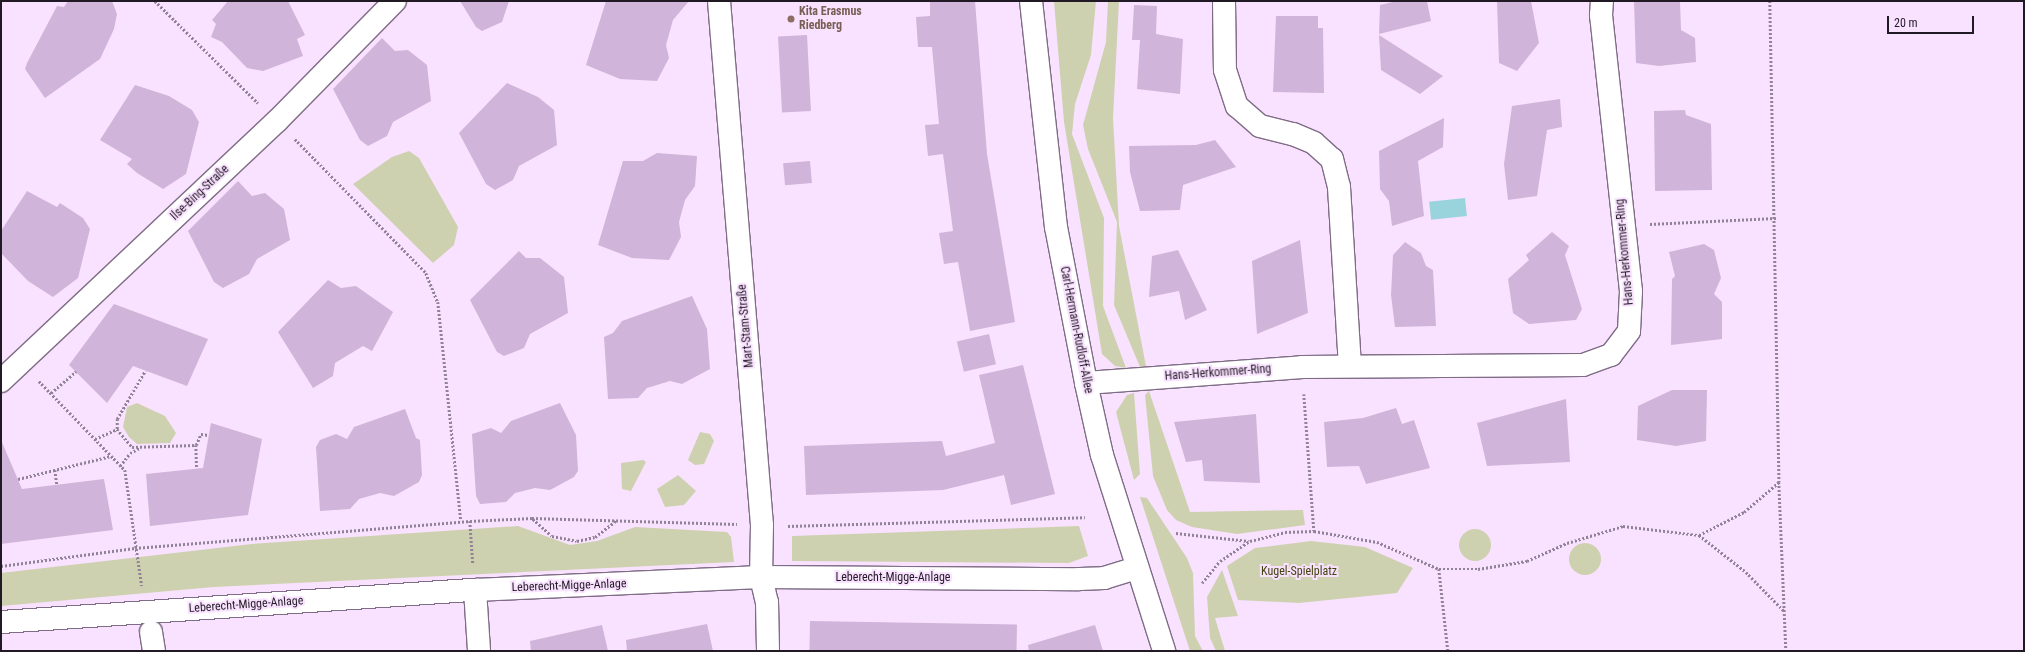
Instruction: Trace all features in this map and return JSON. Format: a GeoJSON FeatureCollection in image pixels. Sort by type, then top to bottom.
{"type":"FeatureCollection","features":[{"type":"Feature","properties":{"kind":"street","name":"Ilse-Bing-Straße"},"geometry":{"type":"LineString","coordinates":[[1,381],[277,121],[395,1]]}},
{"type":"Feature","properties":{"kind":"street","name":"Mart-Stam-Straße"},"geometry":{"type":"LineString","coordinates":[[719,1],[762,525],[762,577],[767,602],[768,651]]}},
{"type":"Feature","properties":{"kind":"street","name":"Carl-Hermann-Rudloff-Allee"},"geometry":{"type":"LineString","coordinates":[[1031,1],[1041,115],[1056,226],[1086,383],[1102,455],[1136,568],[1164,651]]}},
{"type":"Feature","properties":{"kind":"street"},"geometry":{"type":"LineString","coordinates":[[1224,1],[1225,70],[1237,106],[1260,126],[1293,134],[1314,143],[1332,159],[1339,187],[1350,365]]}},
{"type":"Feature","properties":{"kind":"street","name":"Hans-Herkommer-Ring"},"geometry":{"type":"LineString","coordinates":[[1086,383],[1302,367],[1350,365],[1584,365],[1611,355],[1629,331],[1631,291],[1602,1]]}},
{"type":"Feature","properties":{"kind":"street","name":"Leberecht-Migge-Anlage"},"geometry":{"type":"LineString","coordinates":[[1,622],[475,590],[762,577],[1080,579],[1104,578],[1136,568]]}},
{"type":"Feature","properties":{"kind":"street"},"geometry":{"type":"LineString","coordinates":[[475,590],[479,651]]}},
{"type":"Feature","properties":{"kind":"path"},"geometry":{"type":"LineString","coordinates":[[155,1],[277,121],[426,273],[438,302],[461,522]]}},
{"type":"Feature","properties":{"kind":"path"},"geometry":{"type":"LineString","coordinates":[[1770,1],[1776,218],[1779,482],[1786,651]]}},
{"type":"Feature","properties":{"kind":"path"},"geometry":{"type":"LineString","coordinates":[[1624,225],[1776,218]]}},
{"type":"Feature","properties":{"kind":"path"},"geometry":{"type":"LineString","coordinates":[[20,362],[125,470],[135,548]]}},
{"type":"Feature","properties":{"kind":"path"},"geometry":{"type":"LineString","coordinates":[[1302,367],[1314,531]]}},
{"type":"Feature","properties":{"kind":"path"},"geometry":{"type":"LineString","coordinates":[[145,371],[117,419],[117,429],[132,447],[140,448],[196,445]]}},
{"type":"Feature","properties":{"kind":"path"},"geometry":{"type":"LineString","coordinates":[[51,393],[76,372]]}},
{"type":"Feature","properties":{"kind":"path"},"geometry":{"type":"LineString","coordinates":[[95,439],[117,429]]}},
{"type":"Feature","properties":{"kind":"path"},"geometry":{"type":"LineString","coordinates":[[197,468],[196,445],[201,434],[209,435]]}},
{"type":"Feature","properties":{"kind":"path"},"geometry":{"type":"LineString","coordinates":[[120,466],[130,453],[140,448]]}},
{"type":"Feature","properties":{"kind":"path"},"geometry":{"type":"LineString","coordinates":[[18,479],[111,456]]}},
{"type":"Feature","properties":{"kind":"path"},"geometry":{"type":"LineString","coordinates":[[55,470],[57,485]]}},
{"type":"Feature","properties":{"kind":"path"},"geometry":{"type":"LineString","coordinates":[[1699,535],[1744,512],[1779,482]]}},
{"type":"Feature","properties":{"kind":"path"},"geometry":{"type":"LineString","coordinates":[[1,566],[135,548],[470,521],[532,518],[762,525],[935,524],[1085,517]]}},
{"type":"Feature","properties":{"kind":"path"},"geometry":{"type":"LineString","coordinates":[[532,518],[552,536],[577,541],[595,538],[618,520]]}},
{"type":"Feature","properties":{"kind":"path"},"geometry":{"type":"LineString","coordinates":[[470,521],[475,590]]}},
{"type":"Feature","properties":{"kind":"path"},"geometry":{"type":"LineString","coordinates":[[1202,584],[1220,561],[1250,541],[1285,532],[1314,531],[1377,542],[1439,569],[1478,569],[1527,561],[1567,543],[1623,526],[1699,535],[1746,572],[1784,611]]}},
{"type":"Feature","properties":{"kind":"path"},"geometry":{"type":"LineString","coordinates":[[1176,532],[1250,541]]}},
{"type":"Feature","properties":{"kind":"path"},"geometry":{"type":"LineString","coordinates":[[1439,569],[1448,651]]}},
{"type":"Feature","properties":{"kind":"green space"},"geometry":{"type":"Polygon","coordinates":[[[1054,1],[1096,1],[1091,55],[1075,104],[1072,134],[1104,218],[1103,306],[1126,368],[1115,366],[1102,354],[1064,122],[1054,1]]]}},
{"type":"Feature","properties":{"kind":"green space"},"geometry":{"type":"Polygon","coordinates":[[[1108,1],[1119,1],[1113,118],[1119,226],[1146,366],[1140,367],[1114,305],[1117,222],[1088,149],[1083,125],[1106,42],[1108,1]]]}},
{"type":"Feature","properties":{"kind":"green space"},"geometry":{"type":"Polygon","coordinates":[[[409,151],[419,158],[458,227],[454,245],[433,263],[353,184],[392,157],[409,151]]]}},
{"type":"Feature","properties":{"kind":"green space"},"geometry":{"type":"Polygon","coordinates":[[[1149,391],[1190,512],[1303,510],[1305,525],[1237,534],[1192,527],[1176,520],[1167,510],[1153,476],[1145,395],[1149,391]]]}},
{"type":"Feature","properties":{"kind":"green space"},"geometry":{"type":"Polygon","coordinates":[[[1134,393],[1140,474],[1134,480],[1116,412],[1127,395],[1134,393]]]}},
{"type":"Feature","properties":{"kind":"green space"},"geometry":{"type":"Polygon","coordinates":[[[137,403],[165,416],[176,433],[170,443],[137,444],[129,437],[123,427],[127,407],[137,403]]]}},
{"type":"Feature","properties":{"kind":"green space"},"geometry":{"type":"Polygon","coordinates":[[[700,432],[710,434],[714,441],[704,464],[695,465],[688,460],[700,432]]]}},
{"type":"Feature","properties":{"kind":"green space"},"geometry":{"type":"Polygon","coordinates":[[[643,460],[646,462],[631,491],[622,489],[621,463],[643,460]]]}},
{"type":"Feature","properties":{"kind":"green space"},"geometry":{"type":"Polygon","coordinates":[[[678,475],[696,491],[684,505],[665,507],[657,489],[678,475]]]}},
{"type":"Feature","properties":{"kind":"green space"},"geometry":{"type":"Polygon","coordinates":[[[1140,497],[1147,498],[1187,558],[1193,573],[1195,636],[1203,651],[1190,651],[1140,497]]]}},
{"type":"Feature","properties":{"kind":"green space"},"geometry":{"type":"Polygon","coordinates":[[[518,526],[570,545],[597,541],[635,527],[727,532],[731,537],[734,562],[214,587],[1,606],[1,573],[252,544],[518,526]]]}},
{"type":"Feature","properties":{"kind":"green space"},"geometry":{"type":"Polygon","coordinates":[[[1079,526],[1088,556],[1069,563],[792,561],[792,536],[1079,526]]]}},
{"type":"Feature","properties":{"kind":"green space"},"geometry":{"type":"Polygon","coordinates":[[[1472,529],[1478,529],[1487,533],[1491,545],[1487,557],[1478,561],[1472,561],[1463,557],[1459,548],[1459,542],[1463,533],[1472,529]]]}},
{"type":"Feature","properties":{"kind":"green space","name":"Kugel-Spielplatz"},"geometry":{"type":"Polygon","coordinates":[[[1311,541],[1365,547],[1413,568],[1397,593],[1299,603],[1238,600],[1227,566],[1255,548],[1311,541]]]}},
{"type":"Feature","properties":{"kind":"green space"},"geometry":{"type":"Polygon","coordinates":[[[1582,543],[1588,543],[1597,547],[1601,559],[1597,571],[1588,575],[1582,575],[1573,571],[1569,562],[1569,556],[1573,547],[1582,543]]]}},
{"type":"Feature","properties":{"kind":"green space"},"geometry":{"type":"Polygon","coordinates":[[[1222,570],[1238,616],[1215,618],[1225,651],[1216,651],[1210,638],[1207,597],[1222,570]]]}},
{"type":"Feature","properties":{"kind":"shaded area"},"geometry":{"type":"Polygon","coordinates":[[[1465,198],[1467,216],[1431,220],[1429,202],[1465,198]]]}},
{"type":"Feature","properties":{"kind":"building"},"geometry":{"type":"Polygon","coordinates":[[[68,1],[112,1],[117,14],[114,29],[100,59],[45,98],[25,69],[57,6],[64,7],[68,1]]]}},
{"type":"Feature","properties":{"kind":"building"},"geometry":{"type":"Polygon","coordinates":[[[228,1],[288,1],[305,35],[297,39],[303,56],[263,71],[247,68],[222,42],[211,37],[216,24],[212,20],[228,1]]]}},
{"type":"Feature","properties":{"kind":"building"},"geometry":{"type":"Polygon","coordinates":[[[460,1],[509,1],[502,22],[482,31],[476,27],[460,1]]]}},
{"type":"Feature","properties":{"kind":"building"},"geometry":{"type":"Polygon","coordinates":[[[606,1],[689,1],[673,20],[666,45],[669,58],[657,81],[620,79],[586,65],[606,1]]]}},
{"type":"Feature","properties":{"kind":"building"},"geometry":{"type":"Polygon","coordinates":[[[930,1],[975,1],[987,154],[1015,322],[970,331],[958,262],[944,264],[939,233],[953,231],[943,154],[928,156],[925,125],[939,124],[932,47],[918,47],[916,17],[930,16],[930,1]]]}},
{"type":"Feature","properties":{"kind":"building"},"geometry":{"type":"Polygon","coordinates":[[[1397,1],[1427,1],[1431,21],[1379,34],[1380,5],[1397,1]]]}},
{"type":"Feature","properties":{"kind":"building"},"geometry":{"type":"Polygon","coordinates":[[[1497,1],[1531,1],[1539,43],[1517,71],[1499,63],[1497,1]]]}},
{"type":"Feature","properties":{"kind":"building"},"geometry":{"type":"Polygon","coordinates":[[[1634,1],[1680,1],[1681,30],[1695,38],[1696,62],[1659,66],[1636,63],[1634,1]]]}},
{"type":"Feature","properties":{"kind":"building"},"geometry":{"type":"Polygon","coordinates":[[[1134,5],[1157,6],[1156,34],[1183,39],[1180,94],[1137,89],[1140,40],[1132,40],[1134,5]]]}},
{"type":"Feature","properties":{"kind":"building"},"geometry":{"type":"Polygon","coordinates":[[[1276,16],[1318,16],[1318,28],[1323,28],[1324,93],[1273,92],[1276,16]]]}},
{"type":"Feature","properties":{"kind":"building"},"geometry":{"type":"Polygon","coordinates":[[[807,35],[811,111],[782,112],[778,37],[807,35]]]}},
{"type":"Feature","properties":{"kind":"building"},"geometry":{"type":"Polygon","coordinates":[[[1379,35],[1443,76],[1420,94],[1381,70],[1379,35]]]}},
{"type":"Feature","properties":{"kind":"building"},"geometry":{"type":"Polygon","coordinates":[[[382,38],[395,51],[408,50],[427,65],[431,101],[393,122],[387,136],[368,146],[360,140],[333,89],[382,38]]]}},
{"type":"Feature","properties":{"kind":"building"},"geometry":{"type":"Polygon","coordinates":[[[507,83],[538,97],[554,110],[557,145],[519,166],[513,180],[495,190],[486,184],[459,133],[507,83]]]}},
{"type":"Feature","properties":{"kind":"building"},"geometry":{"type":"Polygon","coordinates":[[[135,85],[169,96],[192,110],[199,122],[186,174],[163,189],[137,173],[127,164],[132,159],[100,140],[135,85]]]}},
{"type":"Feature","properties":{"kind":"building"},"geometry":{"type":"Polygon","coordinates":[[[1560,99],[1562,127],[1547,130],[1537,196],[1508,200],[1504,164],[1512,106],[1560,99]]]}},
{"type":"Feature","properties":{"kind":"building"},"geometry":{"type":"Polygon","coordinates":[[[1685,110],[1686,115],[1711,124],[1712,190],[1655,191],[1654,111],[1685,110]]]}},
{"type":"Feature","properties":{"kind":"building"},"geometry":{"type":"Polygon","coordinates":[[[1444,118],[1443,147],[1418,161],[1424,216],[1392,226],[1389,201],[1380,189],[1379,151],[1444,118]]]}},
{"type":"Feature","properties":{"kind":"building"},"geometry":{"type":"Polygon","coordinates":[[[1215,140],[1236,167],[1183,185],[1180,210],[1140,211],[1130,172],[1129,146],[1196,145],[1215,140]]]}},
{"type":"Feature","properties":{"kind":"building"},"geometry":{"type":"Polygon","coordinates":[[[657,153],[697,156],[695,186],[685,200],[679,222],[681,237],[669,260],[632,258],[598,245],[623,161],[643,161],[657,153]]]}},
{"type":"Feature","properties":{"kind":"building"},"geometry":{"type":"Polygon","coordinates":[[[810,161],[812,183],[785,185],[783,163],[810,161]]]}},
{"type":"Feature","properties":{"kind":"building"},"geometry":{"type":"Polygon","coordinates":[[[238,181],[252,196],[265,193],[284,209],[290,240],[257,259],[249,274],[223,288],[214,282],[188,231],[238,181]]]}},
{"type":"Feature","properties":{"kind":"building"},"geometry":{"type":"Polygon","coordinates":[[[27,191],[57,207],[60,203],[83,218],[90,229],[78,278],[53,297],[28,281],[1,253],[1,231],[27,191]]]}},
{"type":"Feature","properties":{"kind":"building"},"geometry":{"type":"Polygon","coordinates":[[[1552,232],[1569,246],[1565,255],[1582,309],[1576,320],[1529,324],[1513,313],[1508,279],[1529,260],[1526,255],[1552,232]]]}},
{"type":"Feature","properties":{"kind":"building"},"geometry":{"type":"Polygon","coordinates":[[[1300,240],[1308,313],[1257,334],[1252,261],[1300,240]]]}},
{"type":"Feature","properties":{"kind":"building"},"geometry":{"type":"Polygon","coordinates":[[[1405,242],[1421,253],[1426,266],[1433,270],[1436,326],[1395,327],[1391,295],[1393,255],[1405,242]]]}},
{"type":"Feature","properties":{"kind":"building"},"geometry":{"type":"Polygon","coordinates":[[[1704,244],[1714,250],[1721,278],[1714,294],[1722,302],[1722,339],[1671,345],[1672,279],[1675,276],[1669,252],[1704,244]]]}},
{"type":"Feature","properties":{"kind":"building"},"geometry":{"type":"Polygon","coordinates":[[[1178,250],[1207,310],[1185,320],[1179,291],[1149,297],[1152,256],[1178,250]]]}},
{"type":"Feature","properties":{"kind":"building"},"geometry":{"type":"Polygon","coordinates":[[[519,251],[526,258],[540,258],[564,277],[568,313],[530,334],[524,348],[504,356],[497,352],[470,300],[519,251]]]}},
{"type":"Feature","properties":{"kind":"building"},"geometry":{"type":"Polygon","coordinates":[[[328,280],[341,288],[356,286],[393,312],[372,351],[363,346],[335,363],[333,376],[313,388],[278,332],[328,280]]]}},
{"type":"Feature","properties":{"kind":"building"},"geometry":{"type":"Polygon","coordinates":[[[692,296],[707,329],[710,369],[682,384],[670,381],[647,388],[638,398],[608,399],[604,337],[613,333],[622,321],[692,296]]]}},
{"type":"Feature","properties":{"kind":"building"},"geometry":{"type":"Polygon","coordinates":[[[114,304],[208,339],[187,386],[133,366],[107,403],[69,365],[114,304]]]}},
{"type":"Feature","properties":{"kind":"building"},"geometry":{"type":"Polygon","coordinates":[[[989,334],[996,364],[964,372],[957,341],[989,334]]]}},
{"type":"Feature","properties":{"kind":"building"},"geometry":{"type":"Polygon","coordinates":[[[1023,365],[1055,494],[1011,505],[1004,475],[943,490],[806,495],[804,446],[942,441],[946,456],[995,443],[979,375],[1023,365]]]}},
{"type":"Feature","properties":{"kind":"building"},"geometry":{"type":"Polygon","coordinates":[[[1672,390],[1707,390],[1706,441],[1676,446],[1637,440],[1638,406],[1672,390]]]}},
{"type":"Feature","properties":{"kind":"building"},"geometry":{"type":"Polygon","coordinates":[[[1566,399],[1570,462],[1487,466],[1477,423],[1566,399]]]}},
{"type":"Feature","properties":{"kind":"building"},"geometry":{"type":"Polygon","coordinates":[[[560,403],[576,435],[578,471],[574,477],[550,490],[535,488],[515,493],[506,502],[480,504],[476,496],[472,434],[491,428],[501,433],[511,421],[560,403]]]}},
{"type":"Feature","properties":{"kind":"building"},"geometry":{"type":"Polygon","coordinates":[[[1396,408],[1402,424],[1414,420],[1430,468],[1366,484],[1359,466],[1327,467],[1324,422],[1363,418],[1396,408]]]}},
{"type":"Feature","properties":{"kind":"building"},"geometry":{"type":"Polygon","coordinates":[[[405,409],[416,438],[420,440],[422,475],[419,482],[394,496],[380,493],[359,499],[350,509],[320,511],[316,447],[320,440],[336,434],[347,439],[354,427],[405,409]]]}},
{"type":"Feature","properties":{"kind":"building"},"geometry":{"type":"Polygon","coordinates":[[[1256,414],[1260,483],[1204,481],[1202,460],[1186,462],[1174,422],[1256,414]]]}},
{"type":"Feature","properties":{"kind":"building"},"geometry":{"type":"Polygon","coordinates":[[[211,423],[262,439],[248,515],[150,526],[146,474],[203,468],[211,423]]]}},
{"type":"Feature","properties":{"kind":"building"},"geometry":{"type":"Polygon","coordinates":[[[1,440],[22,489],[104,479],[113,530],[1,544],[1,440]]]}},
{"type":"Feature","properties":{"kind":"building"},"geometry":{"type":"Polygon","coordinates":[[[810,621],[1017,625],[1017,651],[809,651],[810,621]]]}},
{"type":"Feature","properties":{"kind":"building"},"geometry":{"type":"Polygon","coordinates":[[[707,624],[713,651],[627,651],[626,640],[707,624]]]}},
{"type":"Feature","properties":{"kind":"building"},"geometry":{"type":"Polygon","coordinates":[[[602,625],[608,651],[531,651],[530,641],[602,625]]]}},
{"type":"Feature","properties":{"kind":"building"},"geometry":{"type":"Polygon","coordinates":[[[1095,625],[1103,651],[1029,651],[1028,645],[1095,625]]]}},
{"type":"Feature","properties":{"kind":"place","name":"Kita Erasmus Riedberg"},"geometry":{"type":"Point","coordinates":[791,19]}}]}
